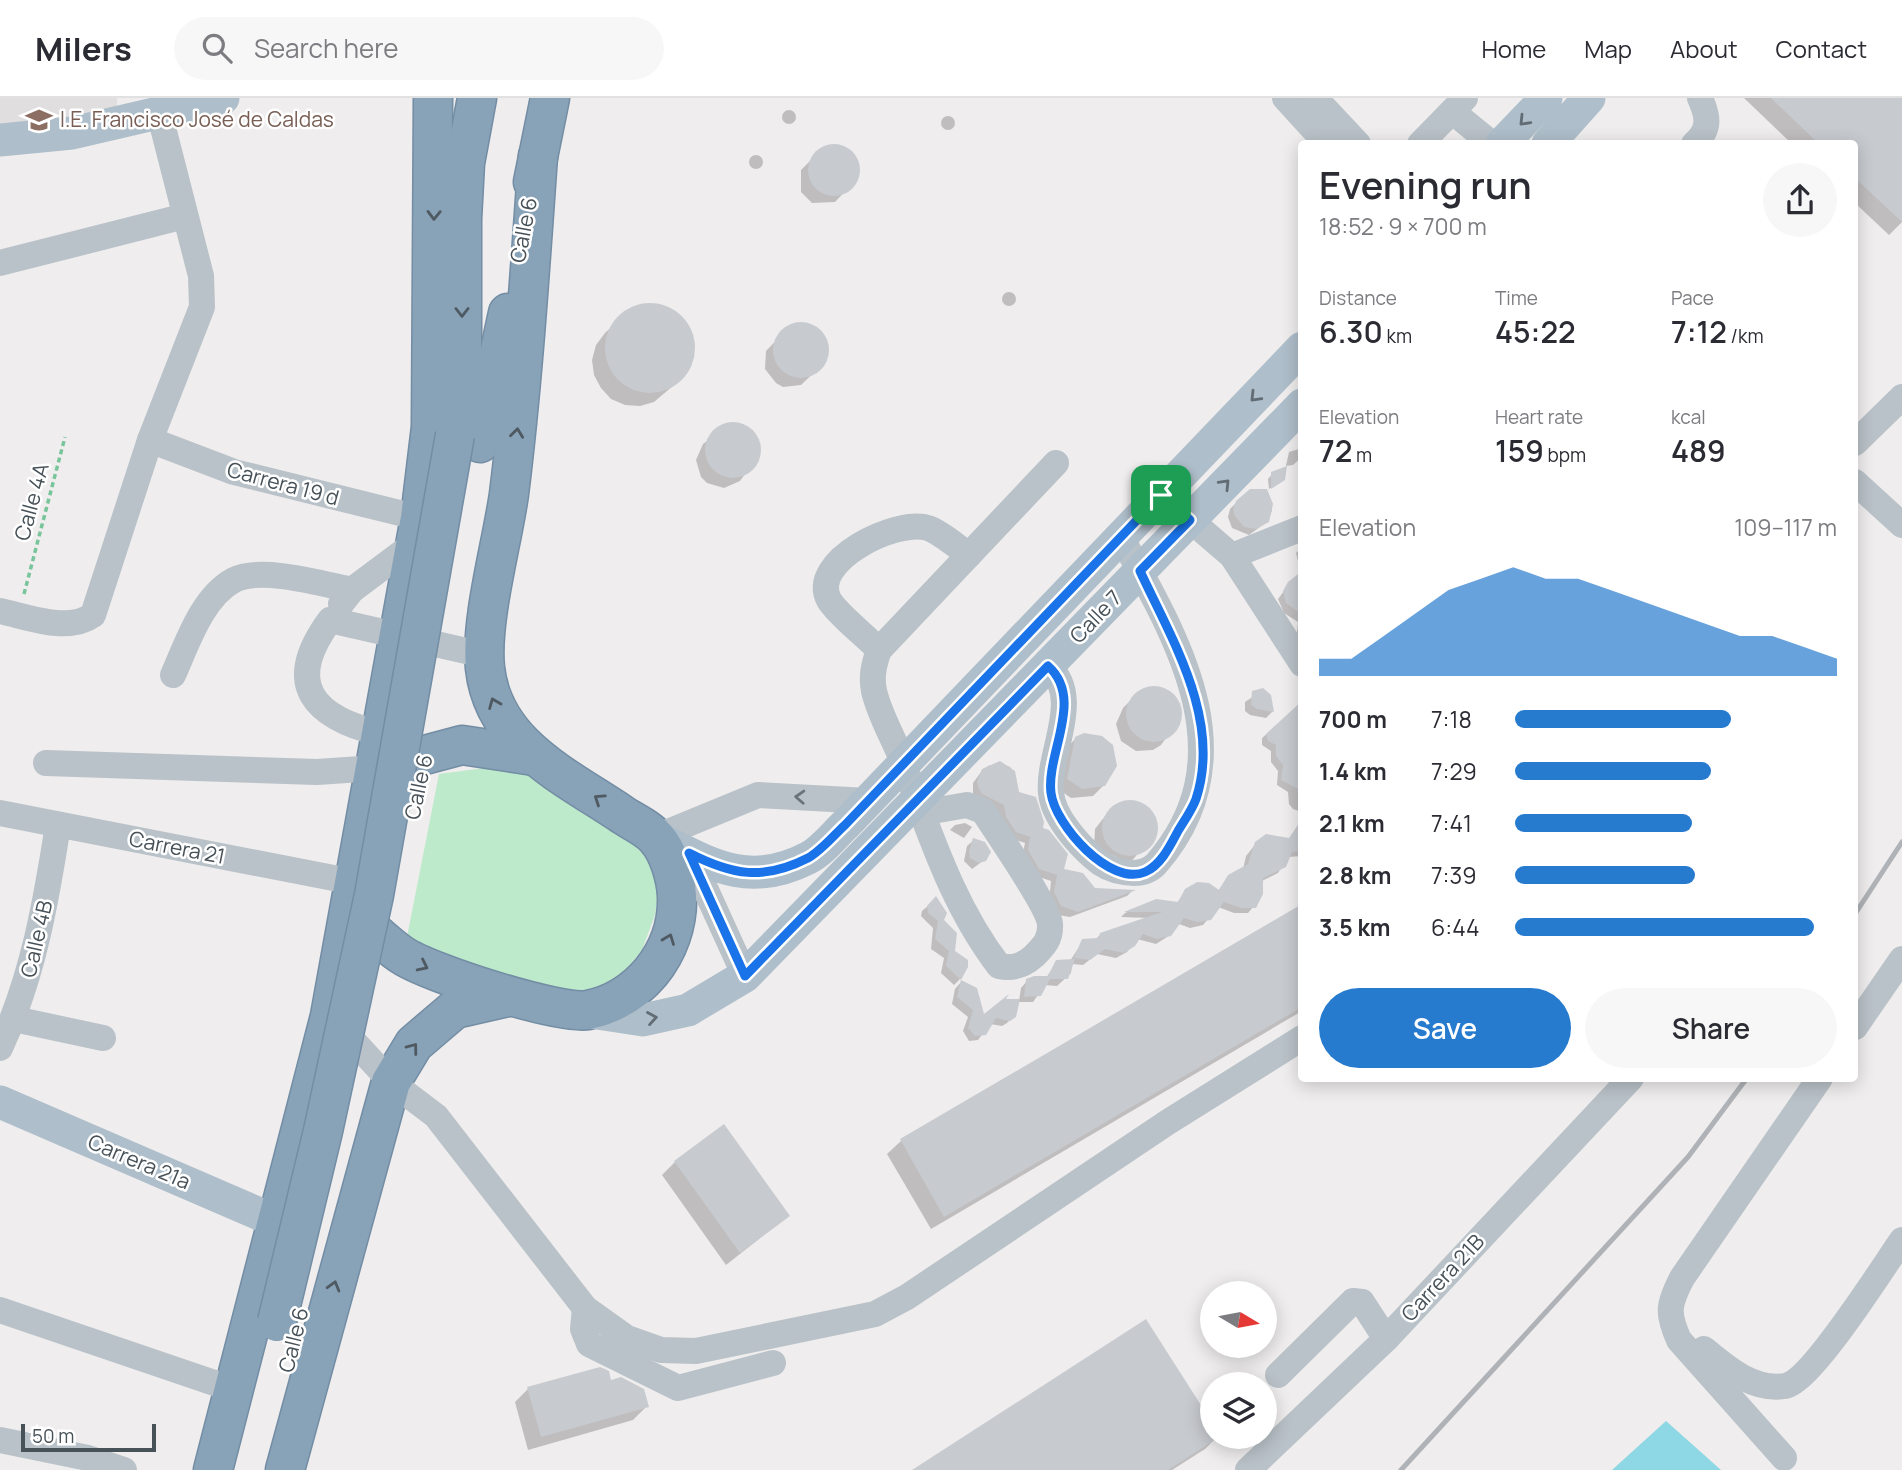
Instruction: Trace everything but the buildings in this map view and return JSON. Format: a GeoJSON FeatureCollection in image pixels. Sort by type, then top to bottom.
{"type":"FeatureCollection","features":[{"type":"Feature","properties":{"kind":"highway"},"geometry":{"type":"LineString","coordinates":[[213,1470],[330,1016],[418,531],[431,427],[433,98]]}},
{"type":"Feature","properties":{"kind":"highway"},"geometry":{"type":"LineString","coordinates":[[434,175],[458,98]]}},
{"type":"Feature","properties":{"kind":"highway","name":"Calle 6"},"geometry":{"type":"LineString","coordinates":[[468,439],[462,375],[463,197],[477,98]]}},
{"type":"Feature","properties":{"kind":"highway","name":"Calle 6"},"geometry":{"type":"LineString","coordinates":[[261,1470],[326,1119],[468,439],[550,98]]}},
{"type":"Feature","properties":{"kind":"highway"},"geometry":{"type":"LineString","coordinates":[[352,896],[402,955],[418,964],[450,979],[584,1011],[615,1001],[641,983],[662,959],[670,939],[677,897],[671,866],[672,845],[534,756],[510,734],[494,706],[484,655],[522,388],[538,156]]}},
{"type":"Feature","properties":{"kind":"highway"},"geometry":{"type":"LineString","coordinates":[[379,751],[462,745],[534,756]]}},
{"type":"Feature","properties":{"kind":"highway"},"geometry":{"type":"LineString","coordinates":[[285,1470],[391,1082],[414,1044],[455,1009],[515,996]]}},
{"type":"Feature","properties":{"kind":"highway","name":"Calle 6"},"geometry":{"type":"LineString","coordinates":[[237,1470],[287,1324]]}},
{"type":"Feature","properties":{"kind":"main road"},"geometry":{"type":"LineString","coordinates":[[0,141],[72,133],[223,98]]}},
{"type":"Feature","properties":{"kind":"main road"},"geometry":{"type":"LineString","coordinates":[[1506,140],[1546,98]]}},
{"type":"Feature","properties":{"kind":"main road"},"geometry":{"type":"LineString","coordinates":[[1552,140],[1589,98]]}},
{"type":"Feature","properties":{"kind":"main road","name":"Calle 7"},"geometry":{"type":"LineString","coordinates":[[672,845],[715,867],[755,875],[810,857],[904,764],[1298,352]]}},
{"type":"Feature","properties":{"kind":"main road","name":"Calle 7"},"geometry":{"type":"LineString","coordinates":[[584,1011],[643,1020],[677,1013],[688,1010],[745,976],[919,808],[1048,666],[1298,409]]}},
{"type":"Feature","properties":{"kind":"main road","name":"Carrera 21a"},"geometry":{"type":"LineString","coordinates":[[0,1102],[278,1222]]}},
{"type":"Feature","properties":{"kind":"street"},"geometry":{"type":"LineString","coordinates":[[1285,98],[1324,140]]}},
{"type":"Feature","properties":{"kind":"street"},"geometry":{"type":"LineString","coordinates":[[1315,98],[1354,140]]}},
{"type":"Feature","properties":{"kind":"street"},"geometry":{"type":"LineString","coordinates":[[1698,140],[1703,136],[1708,117],[1700,98]]}},
{"type":"Feature","properties":{"kind":"street"},"geometry":{"type":"LineString","coordinates":[[1424,140],[1459,105],[1489,140]]}},
{"type":"Feature","properties":{"kind":"street"},"geometry":{"type":"LineString","coordinates":[[9,613],[69,625],[83,622],[93,615],[150,440],[202,307],[201,276],[159,112]]}},
{"type":"Feature","properties":{"kind":"street"},"geometry":{"type":"LineString","coordinates":[[0,263],[185,216]]}},
{"type":"Feature","properties":{"kind":"street"},"geometry":{"type":"LineString","coordinates":[[1858,440],[1902,397]]}},
{"type":"Feature","properties":{"kind":"street","name":"Carrera 19 d"},"geometry":{"type":"LineString","coordinates":[[150,440],[234,472],[418,531]]}},
{"type":"Feature","properties":{"kind":"street"},"geometry":{"type":"LineString","coordinates":[[919,808],[967,805],[983,811],[1048,911],[1050,933],[1046,945],[1027,962],[1011,969],[999,967],[974,933],[919,808],[874,691],[872,669],[879,650],[1056,463]]}},
{"type":"Feature","properties":{"kind":"street"},"geometry":{"type":"LineString","coordinates":[[1858,485],[1902,525]]}},
{"type":"Feature","properties":{"kind":"street"},"geometry":{"type":"LineString","coordinates":[[1161,495],[1231,556],[1298,658]]}},
{"type":"Feature","properties":{"kind":"street"},"geometry":{"type":"LineString","coordinates":[[879,650],[829,599],[826,583],[831,571],[848,553],[886,531],[912,527],[928,528],[969,555]]}},
{"type":"Feature","properties":{"kind":"street"},"geometry":{"type":"LineString","coordinates":[[1231,556],[1298,530]]}},
{"type":"Feature","properties":{"kind":"street"},"geometry":{"type":"LineString","coordinates":[[379,751],[355,728],[323,711],[313,697],[307,678],[308,659],[316,639],[352,590],[418,531]]}},
{"type":"Feature","properties":{"kind":"street"},"geometry":{"type":"LineString","coordinates":[[1048,666],[1057,674],[1064,701],[1063,727],[1055,754],[1051,794],[1060,817],[1096,860],[1113,869],[1141,874],[1152,868],[1166,853],[1195,802],[1200,783],[1202,751],[1198,704],[1140,571],[1121,537]]}},
{"type":"Feature","properties":{"kind":"street"},"geometry":{"type":"LineString","coordinates":[[173,675],[214,598],[235,580],[258,575],[297,579],[352,590]]}},
{"type":"Feature","properties":{"kind":"street"},"geometry":{"type":"LineString","coordinates":[[330,620],[484,655]]}},
{"type":"Feature","properties":{"kind":"street"},"geometry":{"type":"LineString","coordinates":[[46,763],[305,772],[379,751]]}},
{"type":"Feature","properties":{"kind":"street"},"geometry":{"type":"LineString","coordinates":[[745,976],[672,845],[758,795],[868,801]]}},
{"type":"Feature","properties":{"kind":"street","name":"Carrera 21"},"geometry":{"type":"LineString","coordinates":[[0,813],[352,896]]}},
{"type":"Feature","properties":{"kind":"street","name":"Calle 4B"},"geometry":{"type":"LineString","coordinates":[[0,1048],[26,987],[46,900],[58,825]]}},
{"type":"Feature","properties":{"kind":"street"},"geometry":{"type":"LineString","coordinates":[[1858,1023],[1902,959]]}},
{"type":"Feature","properties":{"kind":"street"},"geometry":{"type":"LineString","coordinates":[[330,1016],[391,1082],[436,1116],[585,1308],[627,1338],[662,1350],[696,1350],[875,1314],[907,1297],[1168,1122],[1298,1041]]}},
{"type":"Feature","properties":{"kind":"street"},"geometry":{"type":"LineString","coordinates":[[14,1019],[103,1038]]}},
{"type":"Feature","properties":{"kind":"street","name":"Carrera 21B"},"geometry":{"type":"LineString","coordinates":[[1248,1470],[1387,1339],[1627,1082]]}},
{"type":"Feature","properties":{"kind":"street"},"geometry":{"type":"LineString","coordinates":[[1784,1458],[1679,1340],[1670,1320],[1670,1301],[1682,1278],[1817,1082]]}},
{"type":"Feature","properties":{"kind":"street"},"geometry":{"type":"LineString","coordinates":[[1670,1320],[1734,1374],[1767,1386],[1788,1386],[1810,1371],[1902,1240]]}},
{"type":"Feature","properties":{"kind":"street"},"geometry":{"type":"LineString","coordinates":[[1278,1374],[1353,1301],[1362,1302],[1387,1339]]}},
{"type":"Feature","properties":{"kind":"street"},"geometry":{"type":"LineString","coordinates":[[585,1308],[583,1329],[589,1344],[678,1388],[773,1363]]}},
{"type":"Feature","properties":{"kind":"street"},"geometry":{"type":"LineString","coordinates":[[0,1310],[235,1390]]}},
{"type":"Feature","properties":{"kind":"street"},"geometry":{"type":"LineString","coordinates":[[0,1440],[88,1458],[124,1470]]}},
{"type":"Feature","properties":{"kind":"path","name":"Calle 4A"},"geometry":{"type":"LineString","coordinates":[[9,613],[65,437]]}},
{"type":"Feature","properties":{"kind":"shaded area","name":"I.E. Francisco José de Caldas"},"geometry":{"type":"Polygon","coordinates":[[[0,98],[117,98],[117,108],[0,135],[0,98]]]}},
{"type":"Feature","properties":{"kind":"green space"},"geometry":{"type":"Polygon","coordinates":[[[514,764],[648,850],[659,888],[655,915],[642,950],[623,974],[595,992],[496,980],[406,942],[439,774],[514,764]]]}},
{"type":"Feature","properties":{"kind":"water"},"geometry":{"type":"Polygon","coordinates":[[[1666,1421],[1721,1470],[1612,1470],[1666,1421]]]}},
{"type":"Feature","properties":{"kind":"railway"},"geometry":{"type":"LineString","coordinates":[[1858,909],[1902,842]]}},
{"type":"Feature","properties":{"kind":"railway"},"geometry":{"type":"LineString","coordinates":[[1401,1470],[1688,1157],[1744,1082]]}},
{"type":"Feature","properties":{"kind":"place","name":"I.E. Francisco José de Caldas"},"geometry":{"type":"Point","coordinates":[39,120]}},
{"type":"Feature","properties":{"kind":"route"},"geometry":{"type":"LineString","coordinates":[[1161,495],[1190,520],[1140,571],[1183,663],[1198,704],[1202,751],[1200,783],[1195,802],[1166,853],[1152,868],[1141,874],[1113,869],[1096,860],[1060,817],[1051,794],[1055,754],[1063,727],[1064,701],[1057,674],[1048,666],[745,976],[689,853],[715,867],[755,875],[810,857],[845,825],[1161,495]]}}]}
